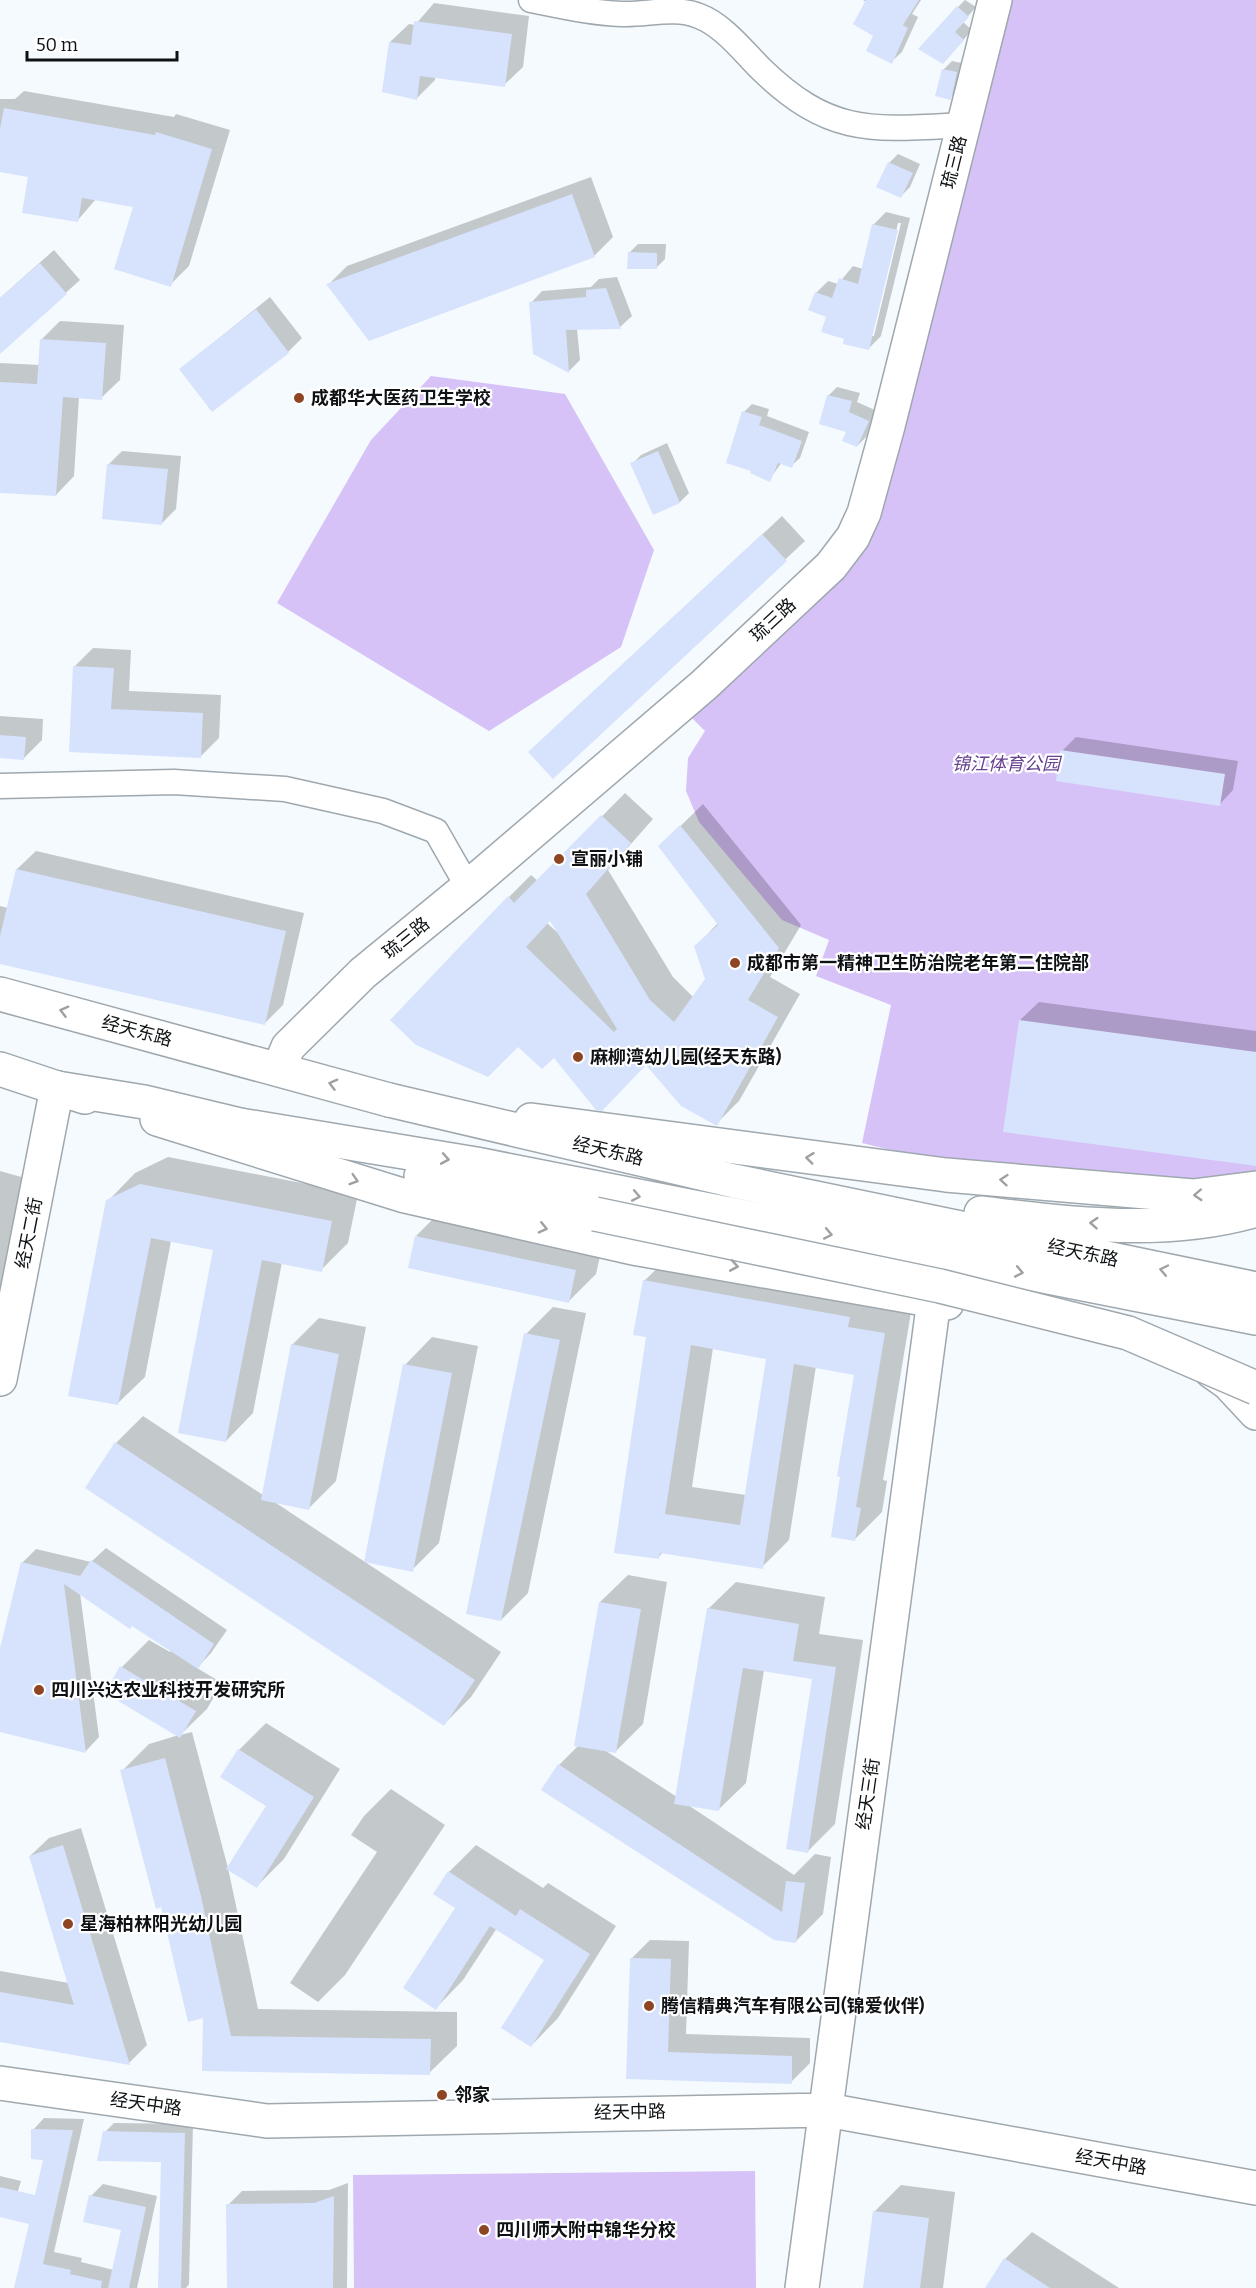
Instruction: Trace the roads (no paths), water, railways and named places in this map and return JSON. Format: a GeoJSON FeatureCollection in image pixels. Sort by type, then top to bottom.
{"type":"FeatureCollection","features":[{"type":"Feature","properties":{"kind":"main road","name":"琉三路"},"geometry":{"type":"LineString","coordinates":[[279,1070],[288,1047],[363,973],[468,887],[704,685],[831,566],[853,537],[864,513],[888,426],[995,0]]}},
{"type":"Feature","properties":{"kind":"main road","name":"经天东路"},"geometry":{"type":"LineString","coordinates":[[0,994],[389,1100],[1217,1296]]}},
{"type":"Feature","properties":{"kind":"main road","name":"经天东路"},"geometry":{"type":"LineString","coordinates":[[0,1069],[57,1088],[144,1102],[240,1125],[477,1164],[1217,1296]]}},
{"type":"Feature","properties":{"kind":"main road"},"geometry":{"type":"LineString","coordinates":[[57,1088],[405,1196],[633,1248],[1173,1342],[1247,1381],[1256,1413]]}},
{"type":"Feature","properties":{"kind":"main road","name":"经天二街"},"geometry":{"type":"LineString","coordinates":[[0,1379],[57,1088]]}},
{"type":"Feature","properties":{"kind":"main road"},"geometry":{"type":"LineString","coordinates":[[389,1100],[946,1175],[1193,1196],[1256,1188]]}},
{"type":"Feature","properties":{"kind":"main road"},"geometry":{"type":"LineString","coordinates":[[240,1125],[414,1175],[940,1286],[1128,1333],[1247,1381]]}},
{"type":"Feature","properties":{"kind":"main road"},"geometry":{"type":"LineString","coordinates":[[734,1181],[1016,1217],[1136,1226],[1218,1221],[1256,1210]]}},
{"type":"Feature","properties":{"kind":"main road"},"geometry":{"type":"LineString","coordinates":[[1217,1296],[1256,1289]]}},
{"type":"Feature","properties":{"kind":"main road"},"geometry":{"type":"LineString","coordinates":[[1217,1296],[1256,1318]]}},
{"type":"Feature","properties":{"kind":"main road","name":"经天三街"},"geometry":{"type":"LineString","coordinates":[[802,2288],[934,1300]]}},
{"type":"Feature","properties":{"kind":"main road","name":"经天中路"},"geometry":{"type":"LineString","coordinates":[[0,2083],[267,2121],[827,2110],[1256,2188]]}},
{"type":"Feature","properties":{"kind":"street"},"geometry":{"type":"LineString","coordinates":[[531,0],[622,14],[676,10],[699,16],[715,24],[789,96],[823,115],[854,126],[898,129],[963,125]]}},
{"type":"Feature","properties":{"kind":"street"},"geometry":{"type":"LineString","coordinates":[[0,786],[174,782],[285,789],[383,812],[436,831],[468,887]]}},
{"type":"Feature","properties":{"kind":"place","name":"成都华大医药卫生学校"},"geometry":{"type":"Point","coordinates":[299,398]}},
{"type":"Feature","properties":{"kind":"place","name":"宣丽小铺"},"geometry":{"type":"Point","coordinates":[559,859]}},
{"type":"Feature","properties":{"kind":"place","name":"成都市第一精神卫生防治院老年第二住院部"},"geometry":{"type":"Point","coordinates":[735,963]}},
{"type":"Feature","properties":{"kind":"place","name":"麻柳湾幼儿园(经天东路)"},"geometry":{"type":"Point","coordinates":[578,1057]}},
{"type":"Feature","properties":{"kind":"place","name":"四川兴达农业科技开发研究所"},"geometry":{"type":"Point","coordinates":[39,1690]}},
{"type":"Feature","properties":{"kind":"place","name":"星海柏林阳光幼儿园"},"geometry":{"type":"Point","coordinates":[68,1924]}},
{"type":"Feature","properties":{"kind":"place","name":"腾信精典汽车有限公司(锦爱伙伴)"},"geometry":{"type":"Point","coordinates":[649,2006]}},
{"type":"Feature","properties":{"kind":"place","name":"邻家"},"geometry":{"type":"Point","coordinates":[442,2095]}},
{"type":"Feature","properties":{"kind":"place","name":"四川师大附中锦华分校"},"geometry":{"type":"Point","coordinates":[484,2230]}},
{"type":"Feature","properties":{"kind":"park label","name":"锦江体育公园"},"geometry":{"type":"Point","coordinates":[1006,764]}}]}
